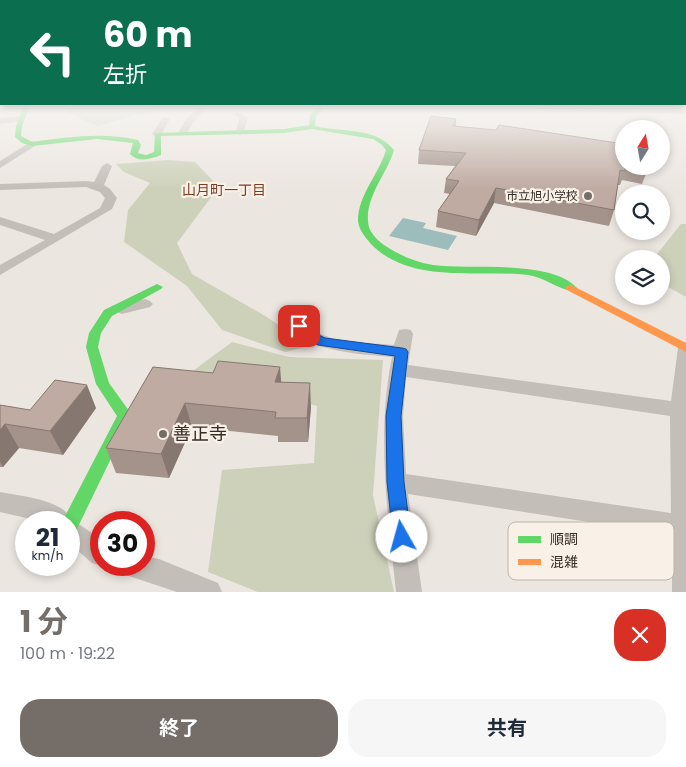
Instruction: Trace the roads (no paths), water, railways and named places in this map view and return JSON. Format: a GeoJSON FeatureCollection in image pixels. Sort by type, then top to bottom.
{"type":"FeatureCollection","features":[{"type":"Feature","properties":{"kind":"street"},"geometry":{"type":"LineString","coordinates":[[19,134],[18,137],[24,142],[32,144],[89,138],[128,138],[136,141],[135,156],[147,157],[158,153],[156,137],[157,134],[162,134]]}},
{"type":"Feature","properties":{"kind":"street"},"geometry":{"type":"LineString","coordinates":[[339,134],[375,137],[387,143],[391,150],[391,158],[381,173],[365,206],[362,224],[366,234],[381,248],[406,260],[434,268],[454,270],[519,270],[549,276],[686,348],[680,410],[682,526],[686,592]]}},
{"type":"Feature","properties":{"kind":"street"},"geometry":{"type":"LineString","coordinates":[[1,162],[27,149],[32,144]]}},
{"type":"Feature","properties":{"kind":"street"},"geometry":{"type":"LineString","coordinates":[[98,186],[108,166]]}},
{"type":"Feature","properties":{"kind":"street"},"geometry":{"type":"LineString","coordinates":[[0,187],[72,184],[98,186],[108,192],[111,198],[108,207],[0,271]]}},
{"type":"Feature","properties":{"kind":"street"},"geometry":{"type":"LineString","coordinates":[[0,220],[55,239]]}},
{"type":"Feature","properties":{"kind":"street"},"geometry":{"type":"LineString","coordinates":[[77,511],[125,415],[103,384],[92,347],[95,333],[108,313],[157,287]]}},
{"type":"Feature","properties":{"kind":"street"},"geometry":{"type":"LineString","coordinates":[[113,310],[145,304]]}},
{"type":"Feature","properties":{"kind":"street"},"geometry":{"type":"LineString","coordinates":[[299,326],[304,333],[322,342],[402,352],[680,410]]}},
{"type":"Feature","properties":{"kind":"street"},"geometry":{"type":"LineString","coordinates":[[402,352],[393,416],[396,482],[409,592]]}},
{"type":"Feature","properties":{"kind":"street"},"geometry":{"type":"LineString","coordinates":[[396,482],[656,522]]}},
{"type":"Feature","properties":{"kind":"street"},"geometry":{"type":"LineString","coordinates":[[0,502],[41,511]]}},
{"type":"Feature","properties":{"kind":"street"},"geometry":{"type":"LineString","coordinates":[[674,525],[682,526]]}},
{"type":"Feature","properties":{"kind":"street"},"geometry":{"type":"LineString","coordinates":[[80,537],[90,545]]}},
{"type":"Feature","properties":{"kind":"street"},"geometry":{"type":"LineString","coordinates":[[155,571],[209,592]]}},
{"type":"Feature","properties":{"kind":"water"},"geometry":{"type":"Polygon","coordinates":[[[403,218],[426,223],[423,228],[457,236],[448,250],[389,236],[403,218]]]}},
{"type":"Feature","properties":{"kind":"place","name":"市立旭小学校"},"geometry":{"type":"Point","coordinates":[588,196]}},
{"type":"Feature","properties":{"kind":"place","name":"善正寺"},"geometry":{"type":"Point","coordinates":[163,434]}},
{"type":"Feature","properties":{"kind":"district","name":"山月町一丁目"},"geometry":{"type":"Point","coordinates":[224,190]}}]}
